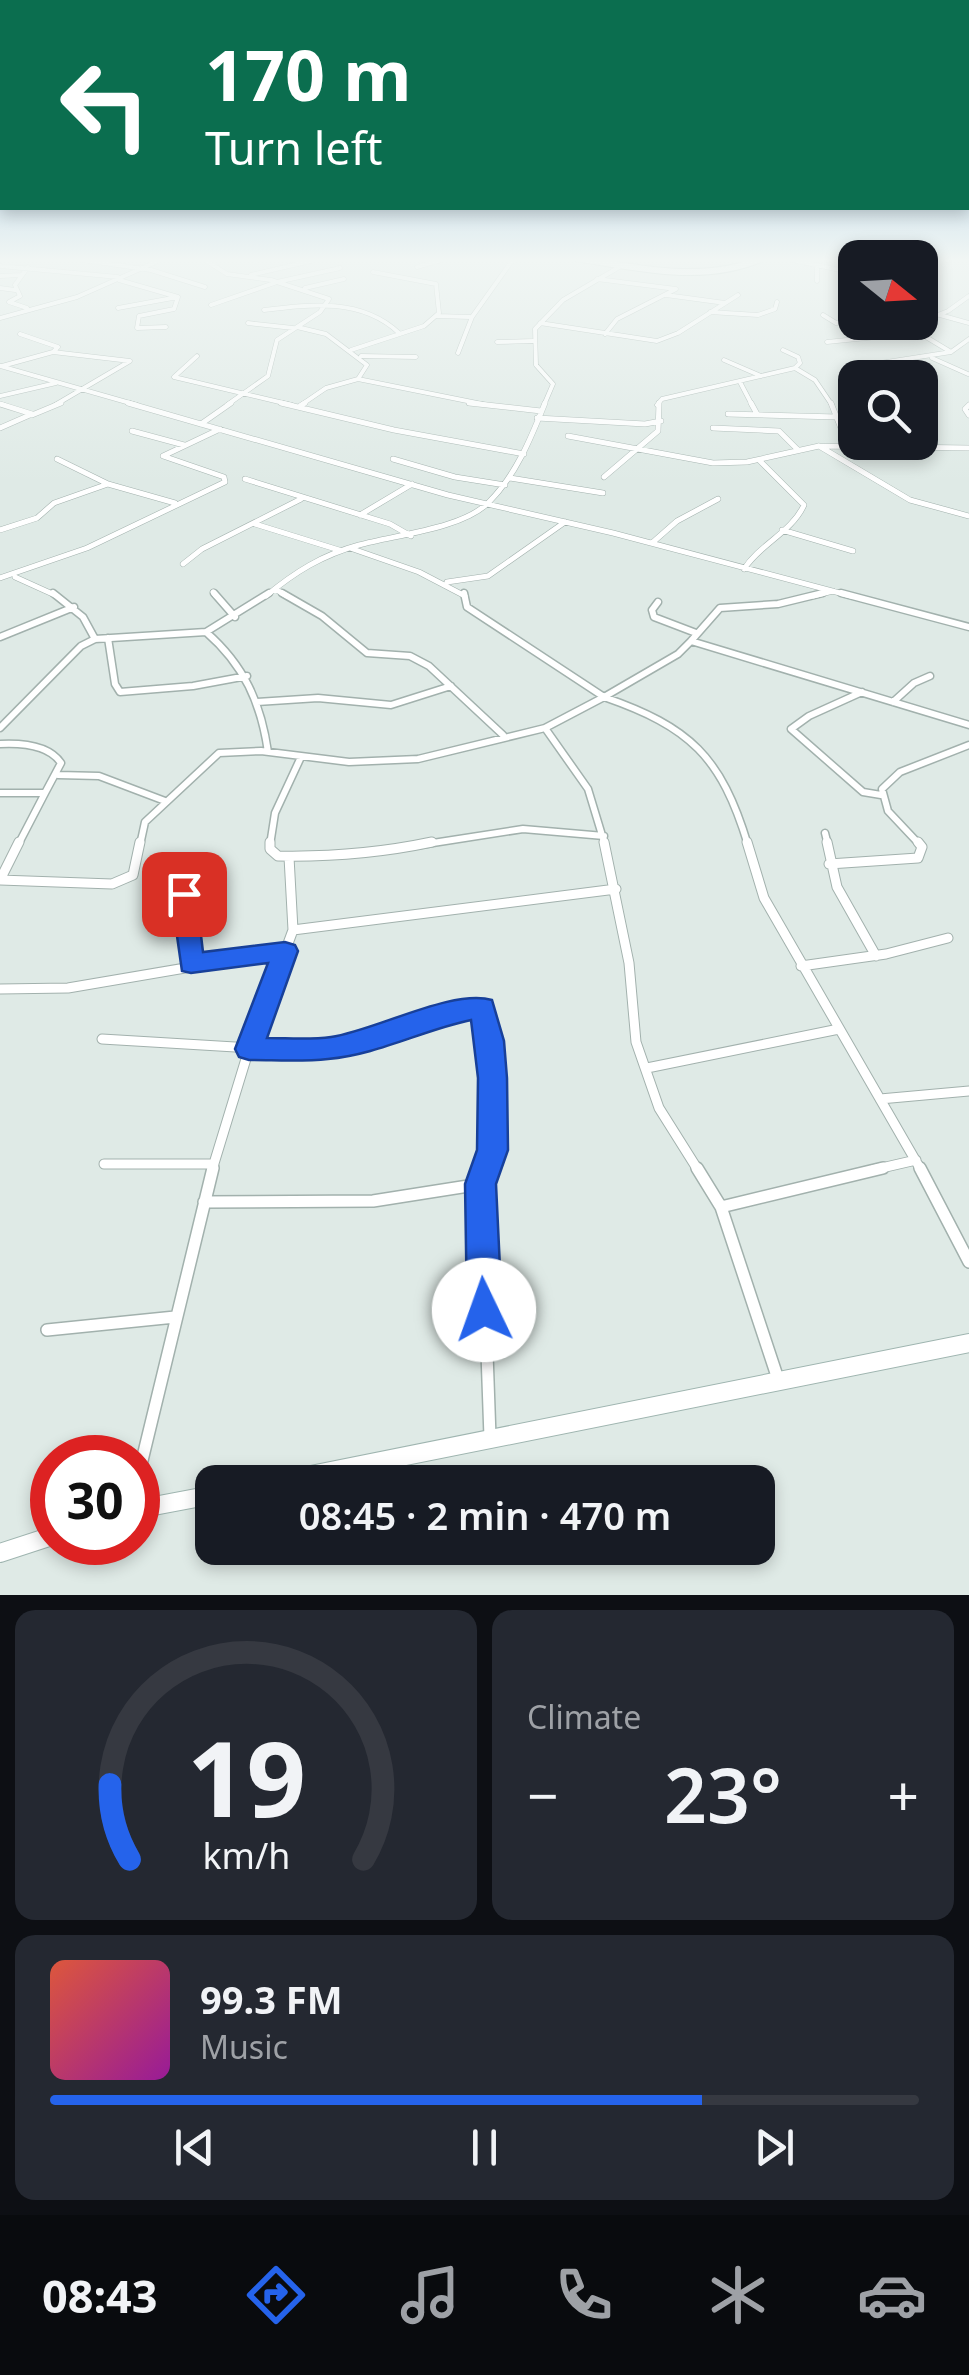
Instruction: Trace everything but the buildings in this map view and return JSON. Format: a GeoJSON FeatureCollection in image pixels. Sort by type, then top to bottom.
{"type":"FeatureCollection","features":[{"type":"Feature","properties":{"kind":"street"},"geometry":{"type":"LineString","coordinates":[[201,424],[268,376],[277,340],[288,332]]}},
{"type":"Feature","properties":{"kind":"street"},"geometry":{"type":"LineString","coordinates":[[323,332],[359,356],[367,370],[358,379]]}},
{"type":"Feature","properties":{"kind":"street"},"geometry":{"type":"LineString","coordinates":[[458,354],[462,332]]}},
{"type":"Feature","properties":{"kind":"street"},"geometry":{"type":"LineString","coordinates":[[0,728],[80,646],[95,639],[206,632],[236,617],[305,564],[343,549],[410,536],[488,505],[524,454],[553,384],[538,370],[534,332]]}},
{"type":"Feature","properties":{"kind":"street"},"geometry":{"type":"LineString","coordinates":[[591,332],[656,341],[679,332]]}},
{"type":"Feature","properties":{"kind":"street"},"geometry":{"type":"LineString","coordinates":[[351,350],[399,333]]}},
{"type":"Feature","properties":{"kind":"street"},"geometry":{"type":"LineString","coordinates":[[20,334],[47,340],[58,348],[53,352]]}},
{"type":"Feature","properties":{"kind":"street"},"geometry":{"type":"LineString","coordinates":[[914,360],[952,352],[969,339]]}},
{"type":"Feature","properties":{"kind":"street"},"geometry":{"type":"LineString","coordinates":[[497,342],[533,340]]}},
{"type":"Feature","properties":{"kind":"street"},"geometry":{"type":"LineString","coordinates":[[827,342],[847,340]]}},
{"type":"Feature","properties":{"kind":"street"},"geometry":{"type":"LineString","coordinates":[[929,340],[952,352]]}},
{"type":"Feature","properties":{"kind":"street"},"geometry":{"type":"LineString","coordinates":[[604,478],[658,431],[661,421],[657,406],[662,399],[795,368],[800,363],[798,357],[784,350]]}},
{"type":"Feature","properties":{"kind":"street"},"geometry":{"type":"LineString","coordinates":[[0,428],[68,400],[130,361],[53,352],[1,366]]}},
{"type":"Feature","properties":{"kind":"street"},"geometry":{"type":"LineString","coordinates":[[198,356],[174,376],[394,430],[524,454]]}},
{"type":"Feature","properties":{"kind":"street"},"geometry":{"type":"LineString","coordinates":[[359,356],[416,356]]}},
{"type":"Feature","properties":{"kind":"street"},"geometry":{"type":"LineString","coordinates":[[932,358],[968,374]]}},
{"type":"Feature","properties":{"kind":"street"},"geometry":{"type":"LineString","coordinates":[[724,360],[762,376]]}},
{"type":"Feature","properties":{"kind":"street"},"geometry":{"type":"LineString","coordinates":[[1,366],[488,505],[838,590],[969,627]]}},
{"type":"Feature","properties":{"kind":"street"},"geometry":{"type":"LineString","coordinates":[[795,368],[814,380],[828,398],[838,422]]}},
{"type":"Feature","properties":{"kind":"street"},"geometry":{"type":"LineString","coordinates":[[300,406],[326,388],[358,379],[539,415],[645,424],[661,421]]}},
{"type":"Feature","properties":{"kind":"street"},"geometry":{"type":"LineString","coordinates":[[0,396],[60,382]]}},
{"type":"Feature","properties":{"kind":"street"},"geometry":{"type":"LineString","coordinates":[[740,382],[756,414]]}},
{"type":"Feature","properties":{"kind":"street"},"geometry":{"type":"LineString","coordinates":[[0,404],[32,415]]}},
{"type":"Feature","properties":{"kind":"street"},"geometry":{"type":"LineString","coordinates":[[969,405],[965,409],[969,415]]}},
{"type":"Feature","properties":{"kind":"street"},"geometry":{"type":"LineString","coordinates":[[728,414],[836,417]]}},
{"type":"Feature","properties":{"kind":"street"},"geometry":{"type":"LineString","coordinates":[[645,424],[658,431]]}},
{"type":"Feature","properties":{"kind":"street"},"geometry":{"type":"LineString","coordinates":[[712,428],[779,431],[798,450]]}},
{"type":"Feature","properties":{"kind":"street"},"geometry":{"type":"LineString","coordinates":[[0,578],[86,551],[226,479],[164,458],[165,453],[220,429]]}},
{"type":"Feature","properties":{"kind":"street"},"geometry":{"type":"LineString","coordinates":[[132,431],[184,445]]}},
{"type":"Feature","properties":{"kind":"street"},"geometry":{"type":"LineString","coordinates":[[568,436],[632,451],[712,462],[760,461],[798,450],[838,446]]}},
{"type":"Feature","properties":{"kind":"street"},"geometry":{"type":"LineString","coordinates":[[819,446],[910,500],[969,516]]}},
{"type":"Feature","properties":{"kind":"street"},"geometry":{"type":"LineString","coordinates":[[938,450],[969,448]]}},
{"type":"Feature","properties":{"kind":"street"},"geometry":{"type":"LineString","coordinates":[[57,459],[108,484],[175,503]]}},
{"type":"Feature","properties":{"kind":"street"},"geometry":{"type":"LineString","coordinates":[[392,459],[455,477],[603,494]]}},
{"type":"Feature","properties":{"kind":"street"},"geometry":{"type":"LineString","coordinates":[[744,568],[756,548],[802,514],[804,506],[760,461]]}},
{"type":"Feature","properties":{"kind":"street"},"geometry":{"type":"LineString","coordinates":[[246,479],[390,524],[410,536]]}},
{"type":"Feature","properties":{"kind":"street"},"geometry":{"type":"LineString","coordinates":[[0,530],[38,518],[54,503],[108,484]]}},
{"type":"Feature","properties":{"kind":"street"},"geometry":{"type":"LineString","coordinates":[[360,515],[412,484]]}},
{"type":"Feature","properties":{"kind":"street"},"geometry":{"type":"LineString","coordinates":[[184,564],[202,549],[301,498]]}},
{"type":"Feature","properties":{"kind":"street"},"geometry":{"type":"LineString","coordinates":[[652,543],[677,521],[718,500]]}},
{"type":"Feature","properties":{"kind":"street"},"geometry":{"type":"LineString","coordinates":[[442,583],[466,582],[498,571],[564,522]]}},
{"type":"Feature","properties":{"kind":"street"},"geometry":{"type":"LineString","coordinates":[[255,524],[343,549],[458,590],[464,594],[467,606],[502,626],[540,657],[604,697],[655,715],[701,751],[720,774],[741,823],[764,898],[916,1160],[969,1262]]}},
{"type":"Feature","properties":{"kind":"street"},"geometry":{"type":"LineString","coordinates":[[782,530],[853,550]]}},
{"type":"Feature","properties":{"kind":"street"},"geometry":{"type":"LineString","coordinates":[[10,576],[42,588],[74,608],[90,621],[95,639]]}},
{"type":"Feature","properties":{"kind":"street"},"geometry":{"type":"LineString","coordinates":[[458,590],[466,582]]}},
{"type":"Feature","properties":{"kind":"street"},"geometry":{"type":"LineString","coordinates":[[275,589],[322,616],[367,653],[418,659],[504,735]]}},
{"type":"Feature","properties":{"kind":"street"},"geometry":{"type":"LineString","coordinates":[[0,744],[22,743],[56,756],[60,763],[58,775],[0,880],[94,884],[125,881],[133,875],[145,822],[220,753],[268,752],[300,758],[380,762],[418,759],[544,728],[678,654],[720,608],[778,604],[838,590]]}},
{"type":"Feature","properties":{"kind":"street"},"geometry":{"type":"LineString","coordinates":[[213,592],[236,617]]}},
{"type":"Feature","properties":{"kind":"street"},"geometry":{"type":"LineString","coordinates":[[658,602],[652,610],[654,616],[696,633]]}},
{"type":"Feature","properties":{"kind":"street"},"geometry":{"type":"LineString","coordinates":[[0,637],[74,608]]}},
{"type":"Feature","properties":{"kind":"street"},"geometry":{"type":"LineString","coordinates":[[206,632],[226,648],[247,676],[258,702],[268,752]]}},
{"type":"Feature","properties":{"kind":"street"},"geometry":{"type":"LineString","coordinates":[[108,638],[115,684],[120,692],[193,686],[247,676]]}},
{"type":"Feature","properties":{"kind":"street"},"geometry":{"type":"LineString","coordinates":[[691,642],[969,725]]}},
{"type":"Feature","properties":{"kind":"street"},"geometry":{"type":"LineString","coordinates":[[892,702],[914,683],[930,676]]}},
{"type":"Feature","properties":{"kind":"street"},"geometry":{"type":"LineString","coordinates":[[258,702],[298,698],[392,705],[451,686]]}},
{"type":"Feature","properties":{"kind":"street"},"geometry":{"type":"LineString","coordinates":[[862,692],[809,716],[791,729],[863,792],[881,795]]}},
{"type":"Feature","properties":{"kind":"street"},"geometry":{"type":"LineString","coordinates":[[544,728],[588,789],[616,889],[629,963],[636,1042],[660,1108],[721,1207],[779,1382]]}},
{"type":"Feature","properties":{"kind":"street"},"geometry":{"type":"LineString","coordinates":[[829,864],[918,858],[922,847],[882,802],[880,789],[888,777],[967,749]]}},
{"type":"Feature","properties":{"kind":"street"},"geometry":{"type":"LineString","coordinates":[[300,758],[278,802],[268,834],[270,849],[278,856],[397,850],[444,837],[512,827],[546,826],[604,836]]}},
{"type":"Feature","properties":{"kind":"street"},"geometry":{"type":"LineString","coordinates":[[58,775],[73,772],[108,778],[165,801]]}},
{"type":"Feature","properties":{"kind":"street"},"geometry":{"type":"LineString","coordinates":[[0,793],[46,793]]}},
{"type":"Feature","properties":{"kind":"street"},"geometry":{"type":"LineString","coordinates":[[825,833],[837,887],[876,956]]}},
{"type":"Feature","properties":{"kind":"street"},"geometry":{"type":"LineString","coordinates":[[148,1435],[214,1164],[249,1049],[293,930],[289,856]]}},
{"type":"Feature","properties":{"kind":"street"},"geometry":{"type":"LineString","coordinates":[[293,930],[616,889]]}},
{"type":"Feature","properties":{"kind":"street"},"geometry":{"type":"LineString","coordinates":[[184,894],[191,964]]}},
{"type":"Feature","properties":{"kind":"street"},"geometry":{"type":"LineString","coordinates":[[801,966],[876,956],[948,938]]}},
{"type":"Feature","properties":{"kind":"street"},"geometry":{"type":"LineString","coordinates":[[0,989],[69,988],[191,964],[285,951]]}},
{"type":"Feature","properties":{"kind":"street"},"geometry":{"type":"LineString","coordinates":[[102,1039],[153,1038],[249,1049],[329,1048],[370,1039],[426,1018],[482,1008],[490,1041],[492,1150],[481,1184],[491,1442]]}},
{"type":"Feature","properties":{"kind":"street"},"geometry":{"type":"LineString","coordinates":[[647,1068],[839,1029]]}},
{"type":"Feature","properties":{"kind":"street"},"geometry":{"type":"LineString","coordinates":[[880,1099],[969,1092]]}},
{"type":"Feature","properties":{"kind":"street"},"geometry":{"type":"LineString","coordinates":[[721,1207],[916,1160]]}},
{"type":"Feature","properties":{"kind":"street"},"geometry":{"type":"LineString","coordinates":[[104,1164],[214,1164]]}},
{"type":"Feature","properties":{"kind":"street"},"geometry":{"type":"LineString","coordinates":[[204,1202],[373,1201],[481,1184]]}},
{"type":"Feature","properties":{"kind":"street"},"geometry":{"type":"LineString","coordinates":[[47,1330],[175,1317]]}},
{"type":"Feature","properties":{"kind":"street"},"geometry":{"type":"LineString","coordinates":[[367,1465],[969,1343]]}},
{"type":"Feature","properties":{"kind":"street"},"geometry":{"type":"LineString","coordinates":[[160,1505],[195,1498]]}},
{"type":"Feature","properties":{"kind":"street"},"geometry":{"type":"LineString","coordinates":[[0,1553],[30,1543]]}},
{"type":"Feature","properties":{"kind":"route"},"geometry":{"type":"LineString","coordinates":[[184,894],[191,964],[285,951],[249,1049],[329,1048],[370,1039],[426,1018],[482,1008],[493,1078],[492,1150],[481,1184],[484,1310]]}}]}
